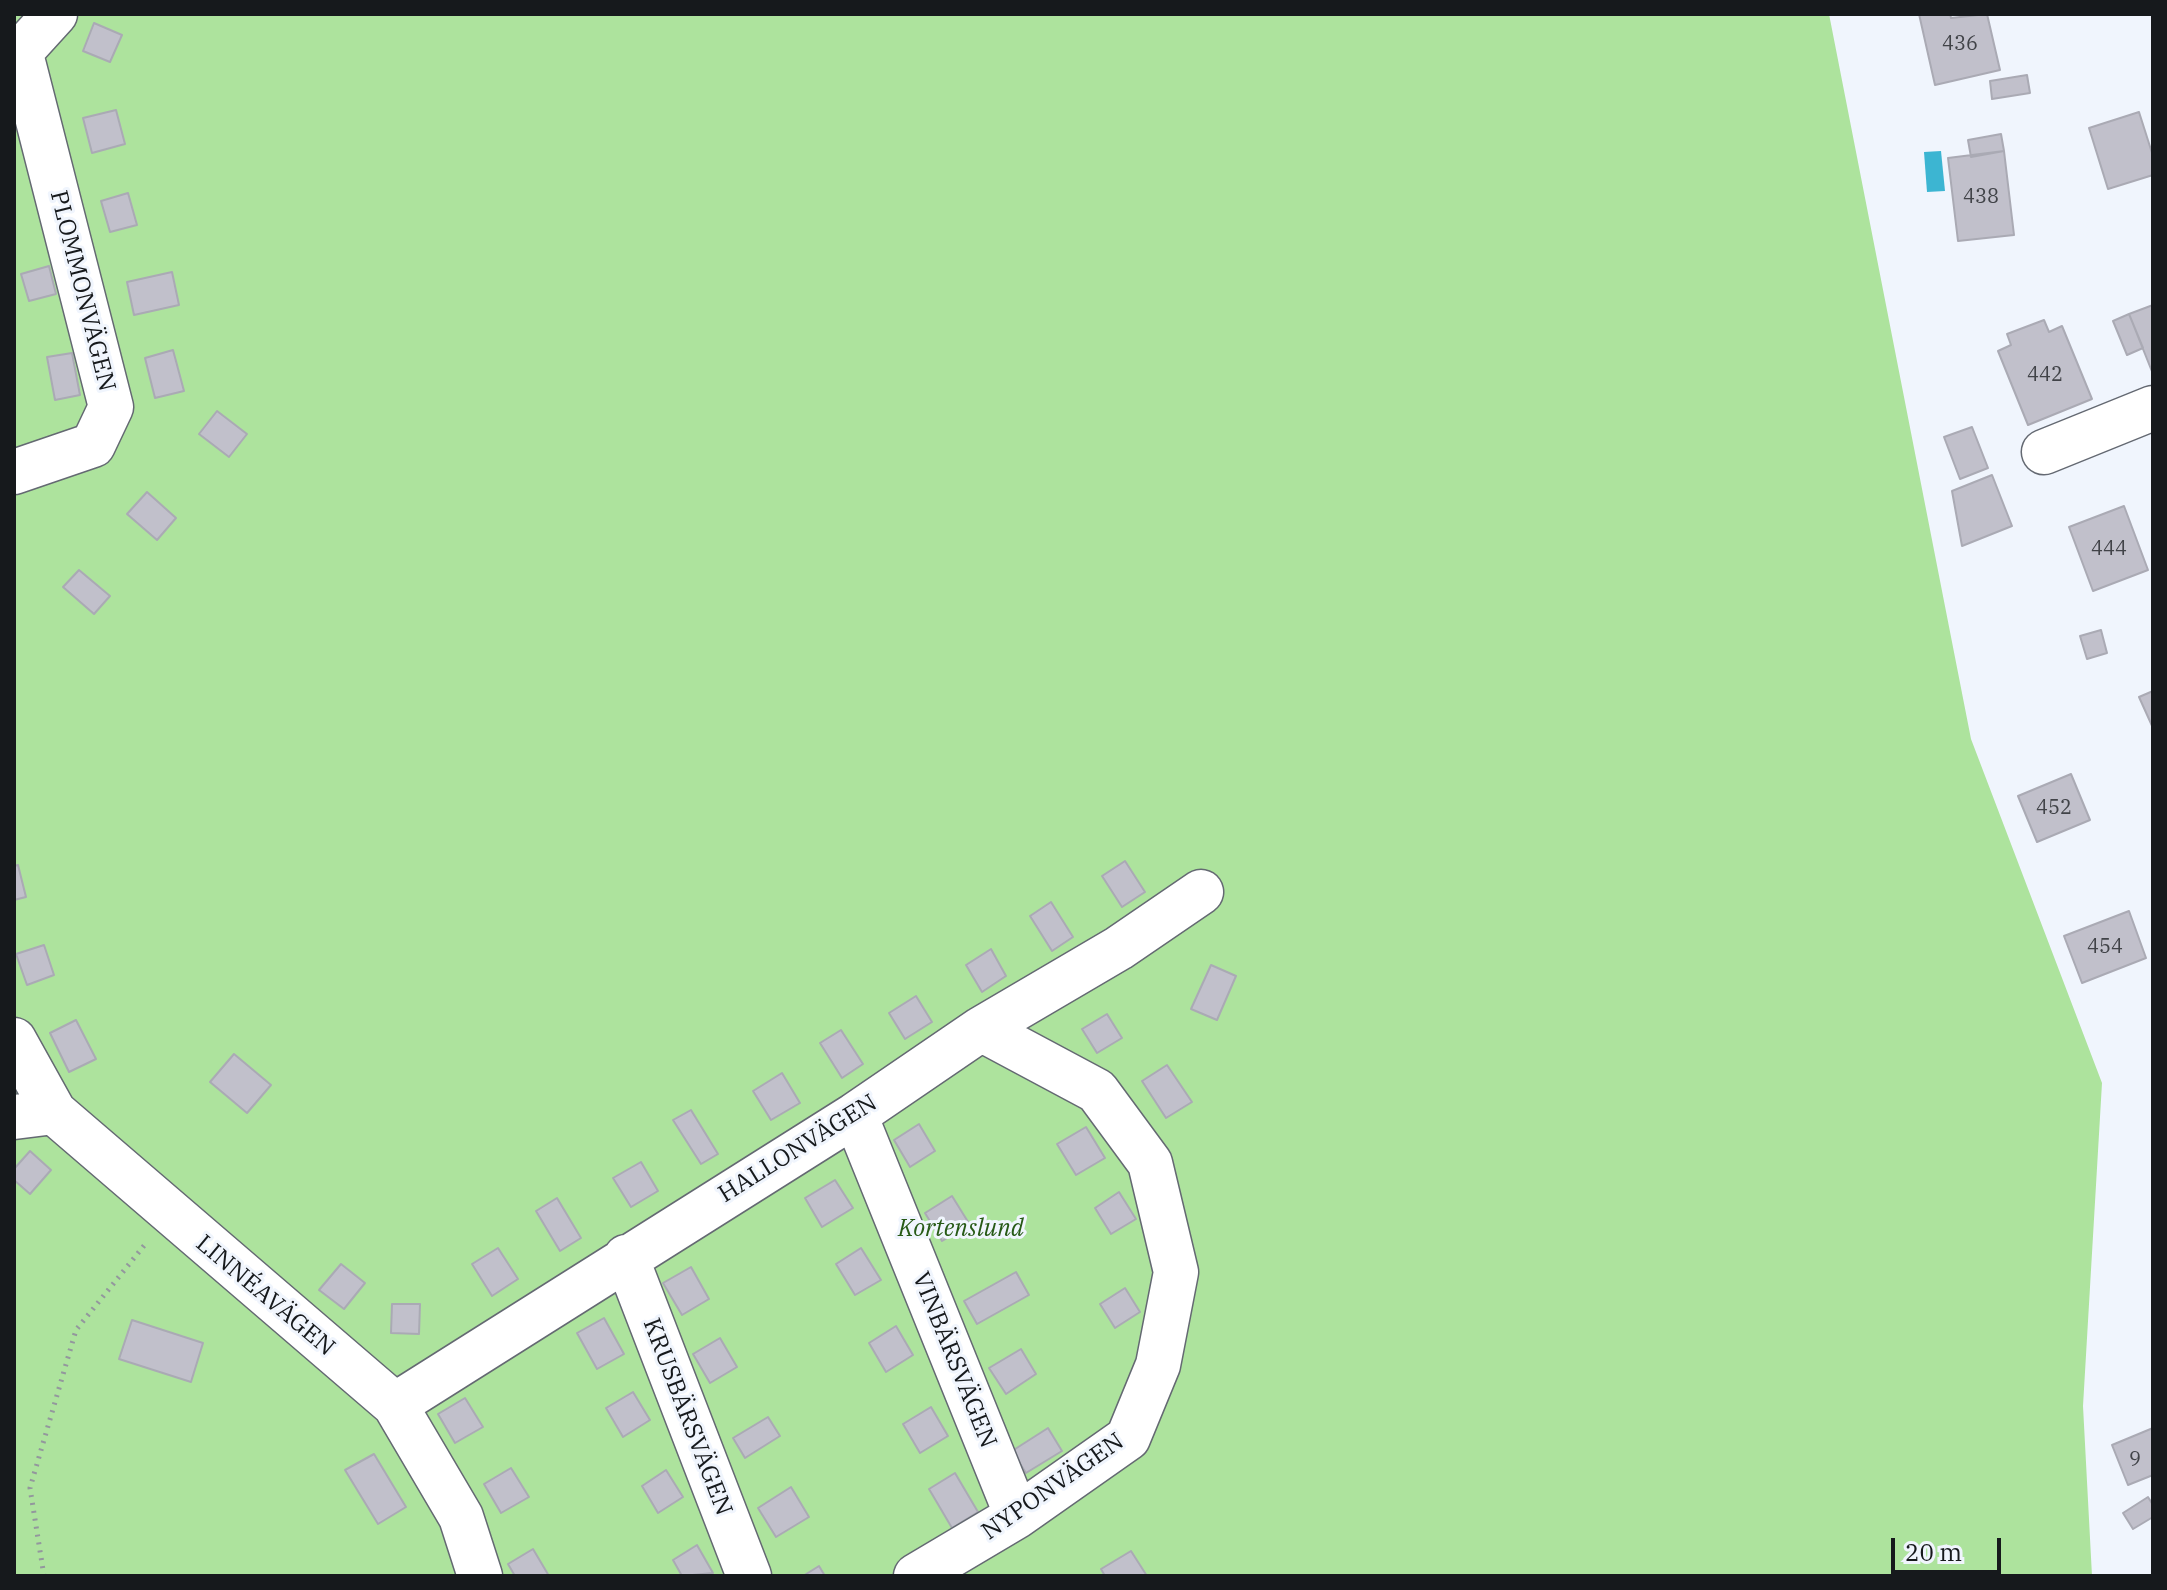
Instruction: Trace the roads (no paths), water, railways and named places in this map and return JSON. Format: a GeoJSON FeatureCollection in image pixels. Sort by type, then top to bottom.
{"type":"FeatureCollection","features":[{"type":"Feature","properties":{"kind":"street"},"geometry":{"type":"LineString","coordinates":[[18,56],[55,14]]}},
{"type":"Feature","properties":{"kind":"street","name":"PLOMMONVÄGEN"},"geometry":{"type":"LineString","coordinates":[[14,472],[93,445],[111,407],[18,56]]}},
{"type":"Feature","properties":{"kind":"street"},"geometry":{"type":"LineString","coordinates":[[2044,452],[2153,408]]}},
{"type":"Feature","properties":{"kind":"street","name":"HALLONVÄGEN"},"geometry":{"type":"LineString","coordinates":[[395,1405],[855,1115],[981,1029],[1119,948],[1201,892]]}},
{"type":"Feature","properties":{"kind":"street","name":"NYPONVÄGEN"},"geometry":{"type":"LineString","coordinates":[[916,1576],[1017,1516],[1128,1438],[1158,1365],[1176,1272],[1150,1163],[1097,1091],[981,1029]]}},
{"type":"Feature","properties":{"kind":"street","name":"LINNÉAVÄGEN"},"geometry":{"type":"LineString","coordinates":[[14,1040],[34,1115],[169,1214],[395,1405],[461,1517],[480,1576]]}},
{"type":"Feature","properties":{"kind":"street","name":"VINBÄRSVÄGEN"},"geometry":{"type":"LineString","coordinates":[[855,1115],[1017,1516]]}},
{"type":"Feature","properties":{"kind":"street","name":"KRUSBÄRSVÄGEN"},"geometry":{"type":"LineString","coordinates":[[626,1257],[749,1576]]}},
{"type":"Feature","properties":{"kind":"water"},"geometry":{"type":"Polygon","coordinates":[[[1941,151],[1945,191],[1927,192],[1924,152],[1941,151]]]}},
{"type":"Feature","properties":{"kind":"park label","name":"Kortenslund"},"geometry":{"type":"Point","coordinates":[961,1229]}}]}
